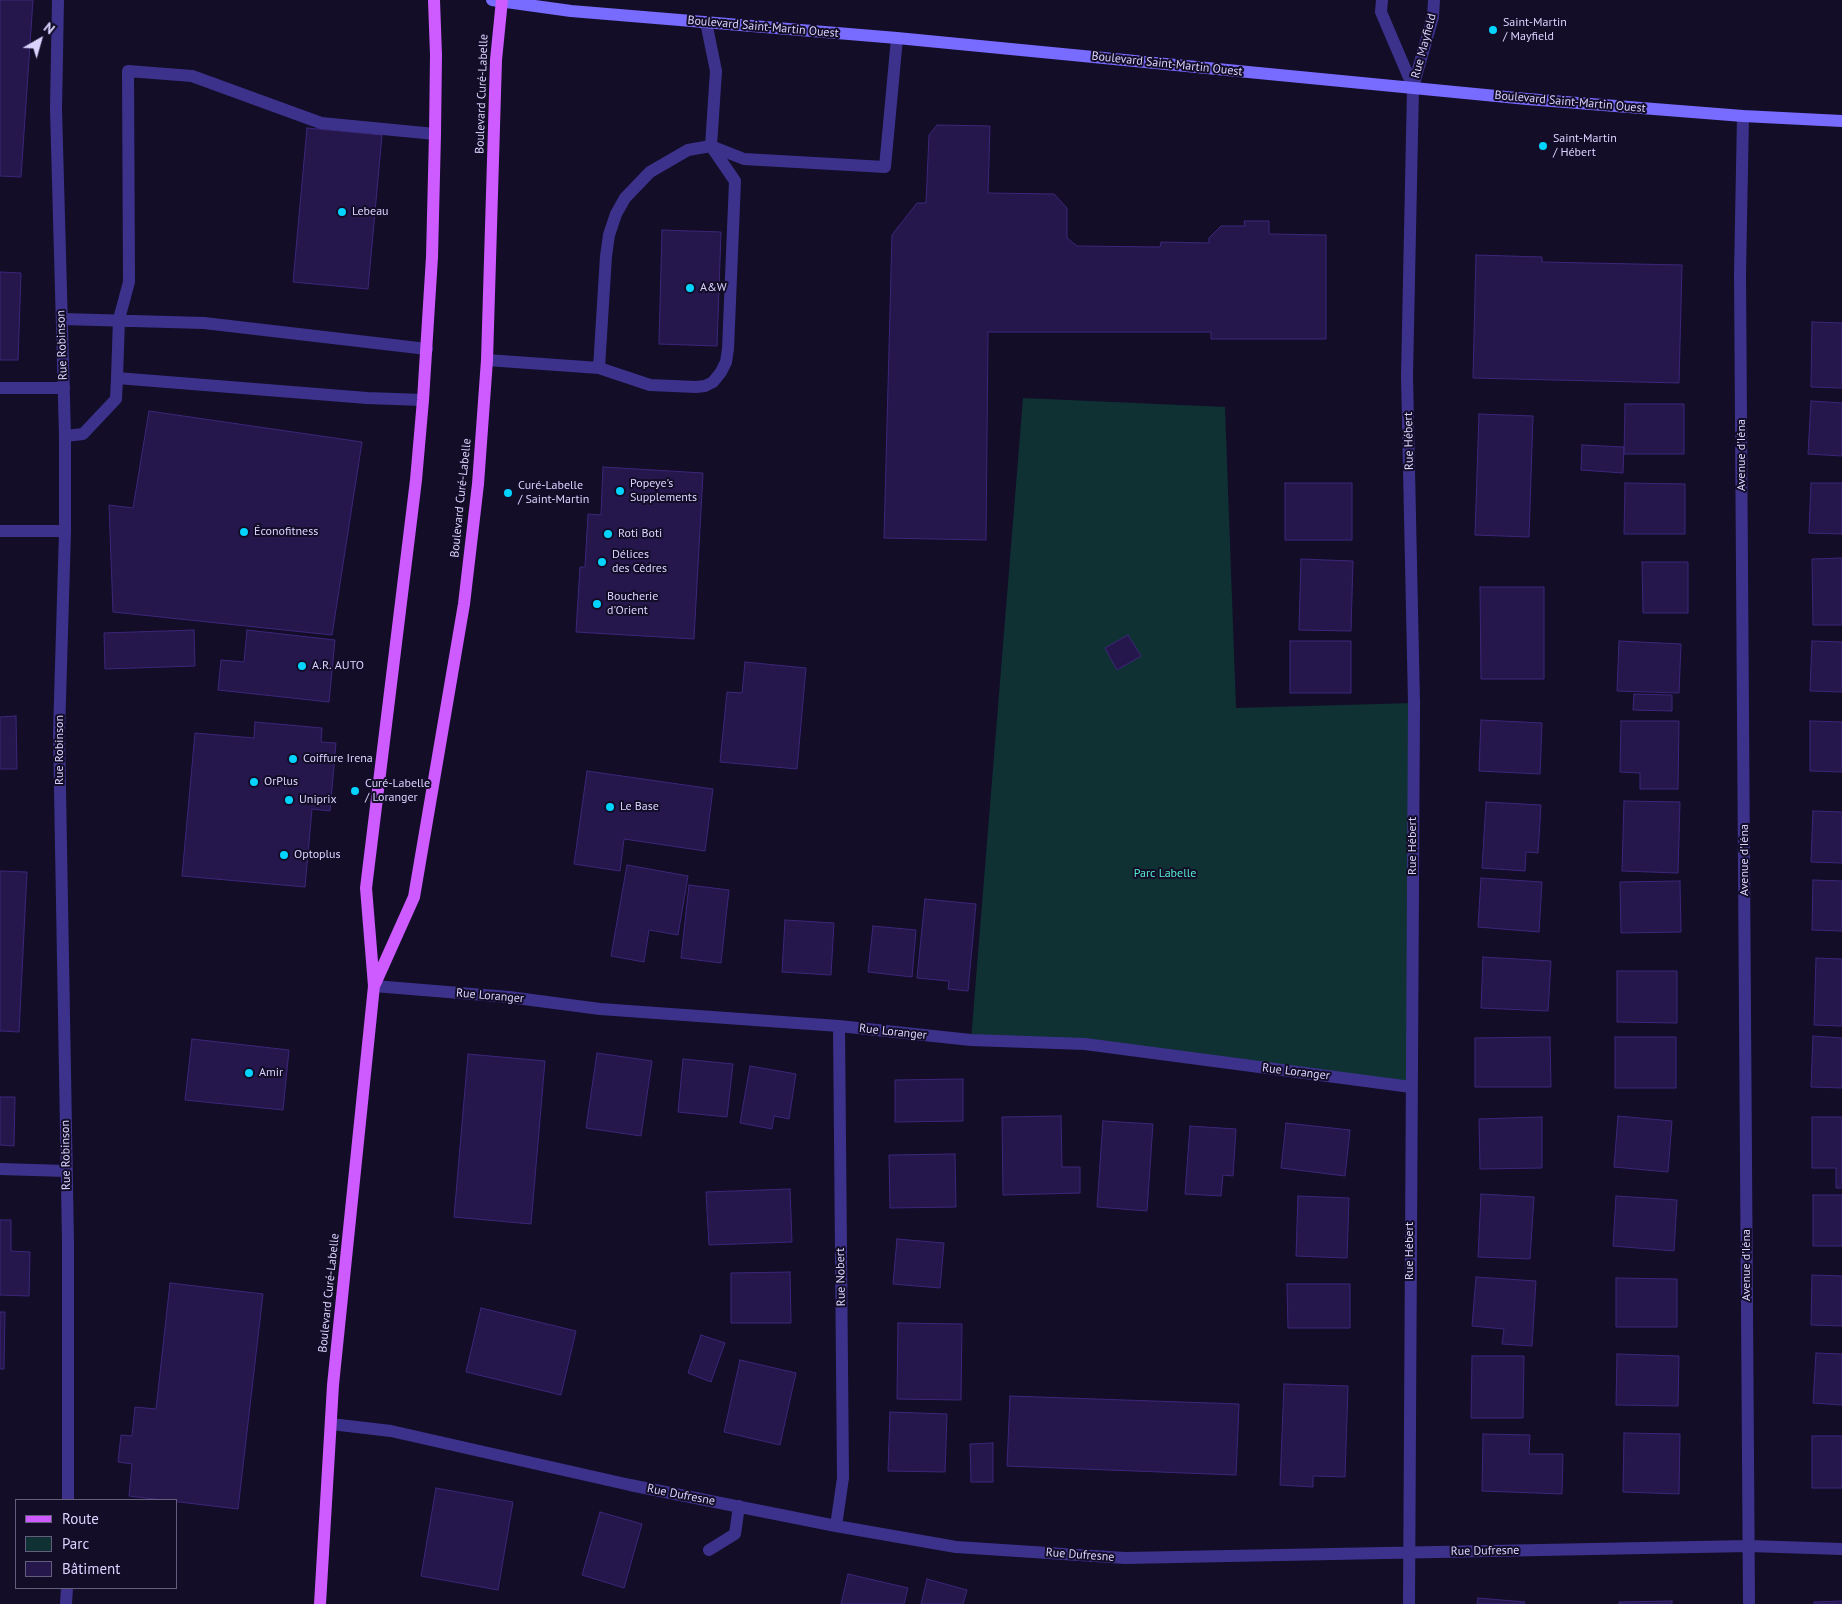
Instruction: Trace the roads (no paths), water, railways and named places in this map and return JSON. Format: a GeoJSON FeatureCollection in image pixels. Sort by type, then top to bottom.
{"type":"FeatureCollection","features":[{"type":"Feature","properties":{"kind":"main road","name":"Boulevard Curé-Labelle"},"geometry":{"type":"LineString","coordinates":[[320,1604],[331,1424],[374,986],[366,888],[424,400],[435,134],[434,0]]}},
{"type":"Feature","properties":{"kind":"main road","name":"Boulevard Curé-Labelle"},"geometry":{"type":"LineString","coordinates":[[374,986],[414,897],[464,604],[480,460],[487,360],[499,0]]}},
{"type":"Feature","properties":{"kind":"main road","name":"Boulevard Saint-Martin Ouest"},"geometry":{"type":"LineString","coordinates":[[499,0],[571,12],[897,38],[1743,116],[1842,121]]}},
{"type":"Feature","properties":{"kind":"street","name":"Rue Robinson"},"geometry":{"type":"LineString","coordinates":[[58,0],[56,109],[65,436],[65,530],[59,733],[66,1171],[68,1499]]}},
{"type":"Feature","properties":{"kind":"street","name":"Rue Mayfield"},"geometry":{"type":"LineString","coordinates":[[1382,0],[1381,12],[1413,87]]}},
{"type":"Feature","properties":{"kind":"street","name":"Rue Mayfield"},"geometry":{"type":"LineString","coordinates":[[1413,87],[1433,17],[1434,0]]}},
{"type":"Feature","properties":{"kind":"street"},"geometry":{"type":"LineString","coordinates":[[487,360],[599,368],[650,385],[705,386],[713,382],[721,372],[726,362],[728,349],[735,181],[711,146],[716,70],[706,22]]}},
{"type":"Feature","properties":{"kind":"street"},"geometry":{"type":"LineString","coordinates":[[599,368],[609,235],[616,214],[625,198],[650,172],[688,150],[711,146],[744,159],[885,167],[897,38]]}},
{"type":"Feature","properties":{"kind":"street"},"geometry":{"type":"LineString","coordinates":[[65,436],[83,434],[116,399],[119,319],[129,282],[128,71],[192,76],[322,123],[435,134]]}},
{"type":"Feature","properties":{"kind":"street","name":"Rue Hébert"},"geometry":{"type":"LineString","coordinates":[[1409,1604],[1414,702],[1407,376],[1413,87]]}},
{"type":"Feature","properties":{"kind":"street","name":"Avenue d'Iéna"},"geometry":{"type":"LineString","coordinates":[[1743,116],[1740,274],[1749,1604]]}},
{"type":"Feature","properties":{"kind":"street"},"geometry":{"type":"LineString","coordinates":[[62,319],[119,319],[204,323],[427,350]]}},
{"type":"Feature","properties":{"kind":"street"},"geometry":{"type":"LineString","coordinates":[[117,378],[367,398],[424,400]]}},
{"type":"Feature","properties":{"kind":"street"},"geometry":{"type":"LineString","coordinates":[[0,388],[64,388]]}},
{"type":"Feature","properties":{"kind":"street"},"geometry":{"type":"LineString","coordinates":[[0,530],[65,530]]}},
{"type":"Feature","properties":{"kind":"street","name":"Rue Loranger"},"geometry":{"type":"LineString","coordinates":[[374,986],[509,997],[600,1010],[839,1026],[971,1040],[1085,1044],[1411,1087]]}},
{"type":"Feature","properties":{"kind":"street","name":"Rue Nobert"},"geometry":{"type":"LineString","coordinates":[[836,1526],[843,1478],[839,1026]]}},
{"type":"Feature","properties":{"kind":"street"},"geometry":{"type":"LineString","coordinates":[[0,1169],[66,1171]]}},
{"type":"Feature","properties":{"kind":"street","name":"Rue Dufresne"},"geometry":{"type":"LineString","coordinates":[[331,1424],[391,1431],[630,1485],[836,1526],[956,1547],[1125,1558],[1749,1546],[1842,1549]]}},
{"type":"Feature","properties":{"kind":"street"},"geometry":{"type":"LineString","coordinates":[[709,1550],[735,1534],[739,1506]]}},
{"type":"Feature","properties":{"kind":"street"},"geometry":{"type":"LineString","coordinates":[[66,1604],[67,1589]]}},
{"type":"Feature","properties":{"kind":"place","name":"Saint-Martin / Mayfield"},"geometry":{"type":"Point","coordinates":[1493,30]}},
{"type":"Feature","properties":{"kind":"place","name":"Saint-Martin / Hébert"},"geometry":{"type":"Point","coordinates":[1543,146]}},
{"type":"Feature","properties":{"kind":"place","name":"Lebeau"},"geometry":{"type":"Point","coordinates":[342,212]}},
{"type":"Feature","properties":{"kind":"place","name":"A&W"},"geometry":{"type":"Point","coordinates":[690,288]}},
{"type":"Feature","properties":{"kind":"place","name":"Popeye's Supplements"},"geometry":{"type":"Point","coordinates":[620,491]}},
{"type":"Feature","properties":{"kind":"place","name":"Curé-Labelle / Saint-Martin"},"geometry":{"type":"Point","coordinates":[508,493]}},
{"type":"Feature","properties":{"kind":"place","name":"Éconofitness"},"geometry":{"type":"Point","coordinates":[244,532]}},
{"type":"Feature","properties":{"kind":"place","name":"Roti Boti"},"geometry":{"type":"Point","coordinates":[608,534]}},
{"type":"Feature","properties":{"kind":"place","name":"Délices des Cèdres"},"geometry":{"type":"Point","coordinates":[602,562]}},
{"type":"Feature","properties":{"kind":"place","name":"Boucherie d'Orient"},"geometry":{"type":"Point","coordinates":[597,604]}},
{"type":"Feature","properties":{"kind":"place","name":"A.R. AUTO"},"geometry":{"type":"Point","coordinates":[302,666]}},
{"type":"Feature","properties":{"kind":"place","name":"Coiffure Irena"},"geometry":{"type":"Point","coordinates":[293,759]}},
{"type":"Feature","properties":{"kind":"place","name":"OrPlus"},"geometry":{"type":"Point","coordinates":[254,782]}},
{"type":"Feature","properties":{"kind":"place","name":"Curé-Labelle / Loranger"},"geometry":{"type":"Point","coordinates":[355,791]}},
{"type":"Feature","properties":{"kind":"place","name":"Uniprix"},"geometry":{"type":"Point","coordinates":[289,800]}},
{"type":"Feature","properties":{"kind":"place","name":"Le Base"},"geometry":{"type":"Point","coordinates":[610,807]}},
{"type":"Feature","properties":{"kind":"place","name":"Optoplus"},"geometry":{"type":"Point","coordinates":[284,855]}},
{"type":"Feature","properties":{"kind":"place","name":"Amir"},"geometry":{"type":"Point","coordinates":[249,1073]}},
{"type":"Feature","properties":{"kind":"park label","name":"Parc Labelle"},"geometry":{"type":"Point","coordinates":[1165,874]}}]}
